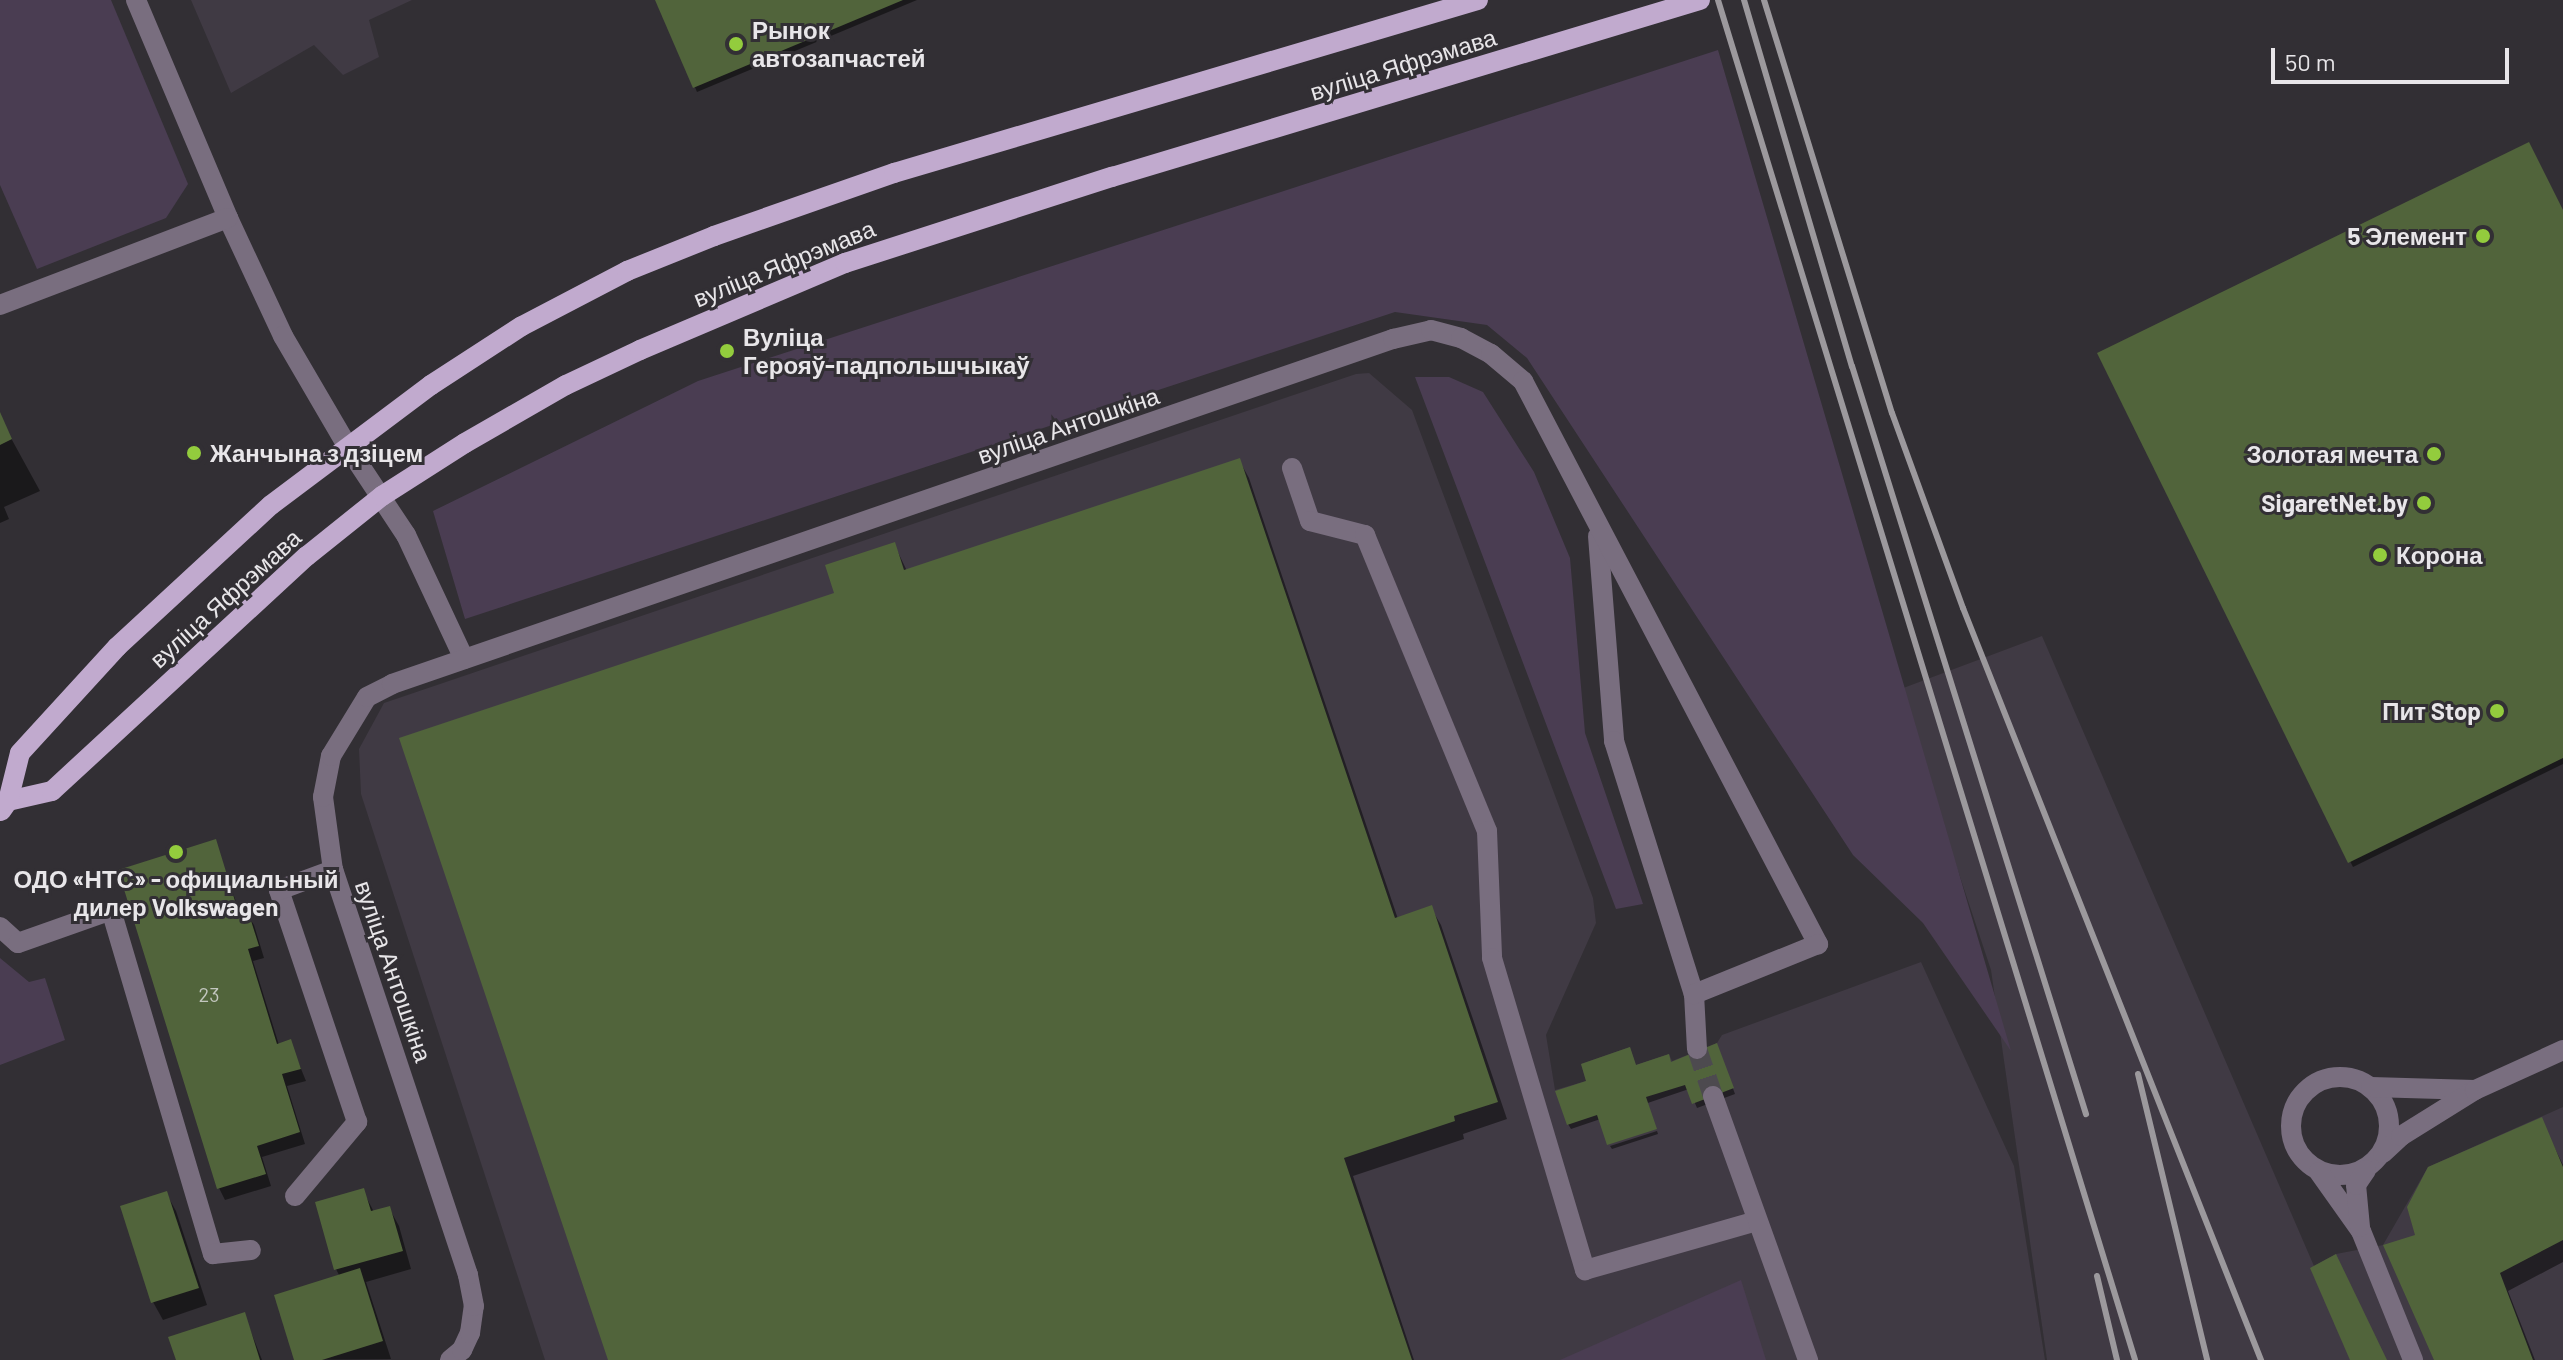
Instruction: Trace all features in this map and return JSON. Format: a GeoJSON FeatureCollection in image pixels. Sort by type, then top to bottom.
{"type":"FeatureCollection","features":[{"type":"Feature","properties":{"kind":"main road","name":"вуліца Яфрэмава"},"geometry":{"type":"LineString","coordinates":[[4,806],[20,753],[117,647],[271,505],[431,385],[522,326],[627,271],[714,236],[894,173],[1478,0]]}},
{"type":"Feature","properties":{"kind":"main road","name":"вуліца Яфрэмава"},"geometry":{"type":"LineString","coordinates":[[4,806],[52,791],[307,556],[382,496],[465,443],[566,385],[640,350],[845,263],[1112,177],[1700,0]]}},
{"type":"Feature","properties":{"kind":"street"},"geometry":{"type":"LineString","coordinates":[[136,0],[228,218],[283,336],[349,449],[406,535],[464,659]]}},
{"type":"Feature","properties":{"kind":"street"},"geometry":{"type":"LineString","coordinates":[[0,305],[228,218]]}},
{"type":"Feature","properties":{"kind":"street","name":"вуліца Антошкіна"},"geometry":{"type":"LineString","coordinates":[[450,1360],[462,1350],[470,1333],[474,1306],[468,1275],[333,870],[323,797],[331,756],[367,697],[392,684],[1393,339],[1431,330],[1461,338],[1491,354],[1523,381],[1597,528],[1818,944],[1694,994]]}},
{"type":"Feature","properties":{"kind":"street"},"geometry":{"type":"LineString","coordinates":[[1292,468],[1310,521],[1365,535],[1487,831],[1492,958],[1585,1270],[1757,1221]]}},
{"type":"Feature","properties":{"kind":"street"},"geometry":{"type":"LineString","coordinates":[[1597,528],[1614,741],[1694,994],[1697,1049]]}},
{"type":"Feature","properties":{"kind":"street"},"geometry":{"type":"LineString","coordinates":[[295,1196],[357,1122],[279,890],[333,870]]}},
{"type":"Feature","properties":{"kind":"street"},"geometry":{"type":"LineString","coordinates":[[0,927],[18,943],[111,910],[213,1254],[251,1250]]}},
{"type":"Feature","properties":{"kind":"street"},"geometry":{"type":"LineString","coordinates":[[2361,1231],[2356,1185],[2366,1170],[2401,1136],[2475,1090],[2563,1050]]}},
{"type":"Feature","properties":{"kind":"street"},"geometry":{"type":"LineString","coordinates":[[2413,1360],[2361,1231],[2319,1172],[2296,1150],[2291,1134],[2293,1111],[2305,1090],[2326,1078],[2350,1077],[2371,1087],[2475,1090]]}},
{"type":"Feature","properties":{"kind":"street"},"geometry":{"type":"LineString","coordinates":[[2371,1087],[2386,1106],[2391,1129],[2383,1153]]}},
{"type":"Feature","properties":{"kind":"street"},"geometry":{"type":"LineString","coordinates":[[1713,1096],[1808,1360]]}},
{"type":"Feature","properties":{"kind":"street"},"geometry":{"type":"LineString","coordinates":[[2319,1172],[2343,1176],[2366,1170]]}},
{"type":"Feature","properties":{"kind":"shaded area"},"geometry":{"type":"Polygon","coordinates":[[[0,0],[111,0],[188,184],[166,218],[37,269],[0,185],[0,0]]]}},
{"type":"Feature","properties":{"kind":"shaded area"},"geometry":{"type":"Polygon","coordinates":[[[191,0],[412,0],[369,20],[379,57],[343,75],[314,45],[231,93],[191,0]]]}},
{"type":"Feature","properties":{"kind":"shaded area"},"geometry":{"type":"Polygon","coordinates":[[[1718,50],[2011,1051],[1923,923],[1853,855],[1527,358],[1487,325],[1395,312],[465,619],[433,511],[698,381],[1718,50]]]}},
{"type":"Feature","properties":{"kind":"shaded area"},"geometry":{"type":"Polygon","coordinates":[[[1369,373],[1412,410],[1593,898],[1596,923],[1546,1035],[1555,1090],[1586,1081],[1581,1064],[1630,1047],[1636,1065],[1669,1054],[1672,1061],[1717,1043],[1722,1035],[1921,962],[2014,1166],[2045,1360],[545,1360],[361,794],[359,749],[384,703],[1356,374],[1369,373]]]}},
{"type":"Feature","properties":{"kind":"shaded area"},"geometry":{"type":"Polygon","coordinates":[[[1415,377],[1449,377],[1483,392],[1534,472],[1570,558],[1585,733],[1643,904],[1616,909],[1415,377]]]}},
{"type":"Feature","properties":{"kind":"shaded area"},"geometry":{"type":"Polygon","coordinates":[[[2042,636],[2314,1266],[2336,1254],[2383,1245],[2428,1167],[2563,1107],[2563,1360],[2047,1360],[1991,970],[1898,690],[2042,636]]]}},
{"type":"Feature","properties":{"kind":"shaded area"},"geometry":{"type":"Polygon","coordinates":[[[0,958],[29,982],[45,978],[65,1040],[0,1065],[0,958]]]}},
{"type":"Feature","properties":{"kind":"shaded area"},"geometry":{"type":"Polygon","coordinates":[[[1741,1280],[1766,1360],[1560,1360],[1741,1280]]]}},
{"type":"Feature","properties":{"kind":"building","name":"Рынок автозапчастей"},"geometry":{"type":"Polygon","coordinates":[[[655,0],[903,0],[693,88],[655,0]]]}},
{"type":"Feature","properties":{"kind":"building","name":"Корона"},"geometry":{"type":"Polygon","coordinates":[[[2529,142],[2563,210],[2563,758],[2348,863],[2097,353],[2529,142]]]}},
{"type":"Feature","properties":{"kind":"building"},"geometry":{"type":"Polygon","coordinates":[[[0,412],[12,439],[0,445],[0,412]]]}},
{"type":"Feature","properties":{"kind":"building"},"geometry":{"type":"Polygon","coordinates":[[[1240,458],[1395,918],[1432,905],[1498,1102],[1454,1116],[1455,1121],[1344,1158],[1412,1360],[608,1360],[399,738],[834,593],[825,565],[895,542],[904,570],[1240,458]]]}},
{"type":"Feature","properties":{"kind":"building"},"geometry":{"type":"Polygon","coordinates":[[[216,839],[239,914],[248,911],[259,946],[248,949],[277,1044],[291,1039],[301,1069],[282,1074],[300,1132],[257,1146],[266,1174],[217,1189],[118,870],[216,839]]]}},
{"type":"Feature","properties":{"kind":"building"},"geometry":{"type":"Polygon","coordinates":[[[1717,1043],[1734,1088],[1692,1104],[1685,1085],[1646,1097],[1657,1129],[1607,1145],[1597,1115],[1567,1125],[1555,1091],[1586,1081],[1581,1064],[1630,1047],[1636,1065],[1669,1054],[1671,1062],[1717,1043]]]}},
{"type":"Feature","properties":{"kind":"building"},"geometry":{"type":"Polygon","coordinates":[[[2542,1117],[2563,1167],[2563,1240],[2500,1273],[2533,1360],[2434,1360],[2383,1245],[2415,1235],[2407,1207],[2428,1167],[2542,1117]]]}},
{"type":"Feature","properties":{"kind":"building"},"geometry":{"type":"Polygon","coordinates":[[[364,1188],[371,1211],[390,1206],[403,1251],[334,1270],[315,1202],[364,1188]]]}},
{"type":"Feature","properties":{"kind":"building"},"geometry":{"type":"Polygon","coordinates":[[[167,1191],[199,1288],[151,1303],[120,1206],[167,1191]]]}},
{"type":"Feature","properties":{"kind":"building"},"geometry":{"type":"Polygon","coordinates":[[[2336,1254],[2387,1360],[2350,1360],[2310,1268],[2336,1254]]]}},
{"type":"Feature","properties":{"kind":"building"},"geometry":{"type":"Polygon","coordinates":[[[360,1268],[383,1341],[322,1360],[294,1360],[274,1295],[360,1268]]]}},
{"type":"Feature","properties":{"kind":"building"},"geometry":{"type":"Polygon","coordinates":[[[245,1312],[260,1360],[176,1360],[168,1337],[245,1312]]]}},
{"type":"Feature","properties":{"kind":"tunnel"},"geometry":{"type":"LineString","coordinates":[[1697,1049],[1713,1096]]}},
{"type":"Feature","properties":{"kind":"railway"},"geometry":{"type":"LineString","coordinates":[[1718,0],[2135,1360]]}},
{"type":"Feature","properties":{"kind":"railway"},"geometry":{"type":"LineString","coordinates":[[1744,0],[1852,366],[2086,1114]]}},
{"type":"Feature","properties":{"kind":"railway"},"geometry":{"type":"LineString","coordinates":[[1764,0],[1892,413],[1963,608],[2261,1360]]}},
{"type":"Feature","properties":{"kind":"railway"},"geometry":{"type":"LineString","coordinates":[[2138,1074],[2207,1360]]}},
{"type":"Feature","properties":{"kind":"railway"},"geometry":{"type":"LineString","coordinates":[[2097,1276],[2117,1360]]}},
{"type":"Feature","properties":{"kind":"place","name":"Рынок автозапчастей"},"geometry":{"type":"Point","coordinates":[736,44]}},
{"type":"Feature","properties":{"kind":"place","name":"5 Элемент"},"geometry":{"type":"Point","coordinates":[2483,236]}},
{"type":"Feature","properties":{"kind":"place","name":"Вуліца Герояў-падпольшчыкаў"},"geometry":{"type":"Point","coordinates":[727,351]}},
{"type":"Feature","properties":{"kind":"place","name":"Жанчына з дзіцем"},"geometry":{"type":"Point","coordinates":[194,453]}},
{"type":"Feature","properties":{"kind":"place","name":"Золотая мечта"},"geometry":{"type":"Point","coordinates":[2434,454]}},
{"type":"Feature","properties":{"kind":"place","name":"SigaretNet.by"},"geometry":{"type":"Point","coordinates":[2424,503]}},
{"type":"Feature","properties":{"kind":"place","name":"Корона"},"geometry":{"type":"Point","coordinates":[2380,555]}},
{"type":"Feature","properties":{"kind":"place","name":"Пит Stop"},"geometry":{"type":"Point","coordinates":[2497,711]}},
{"type":"Feature","properties":{"kind":"place","name":"ОДО «НТС» - официальный дилер Volkswagen"},"geometry":{"type":"Point","coordinates":[176,852]}}]}
